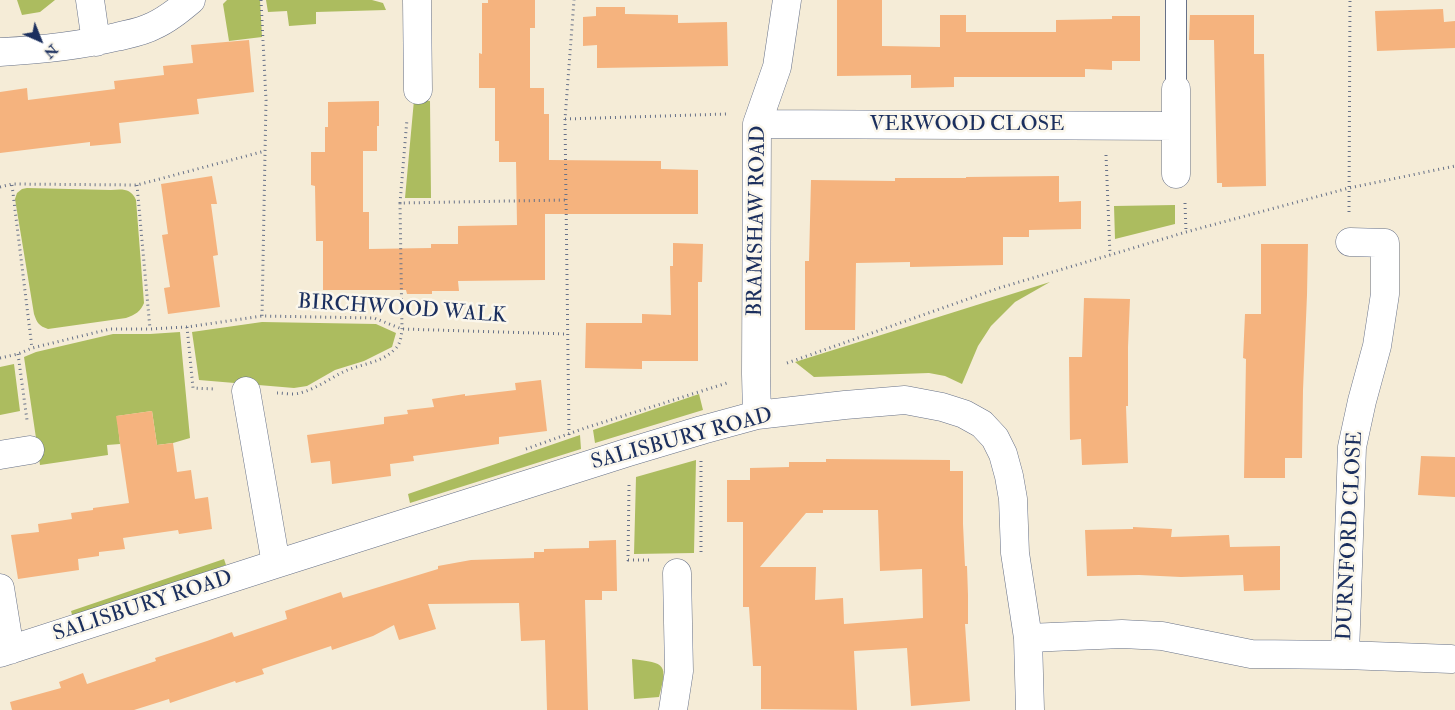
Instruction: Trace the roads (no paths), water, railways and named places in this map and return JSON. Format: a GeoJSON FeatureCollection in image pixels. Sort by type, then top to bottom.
{"type":"FeatureCollection","features":[{"type":"Feature","properties":{"kind":"street"},"geometry":{"type":"LineString","coordinates":[[90,0],[96,42]]}},
{"type":"Feature","properties":{"kind":"street"},"geometry":{"type":"LineString","coordinates":[[0,52],[96,42],[152,27],[178,12],[191,0]]}},
{"type":"Feature","properties":{"kind":"street"},"geometry":{"type":"LineString","coordinates":[[417,0],[418,90]]}},
{"type":"Feature","properties":{"kind":"street","name":"BRAMSHAW ROAD"},"geometry":{"type":"LineString","coordinates":[[757,415],[757,124],[778,67],[787,0]]}},
{"type":"Feature","properties":{"kind":"street"},"geometry":{"type":"LineString","coordinates":[[1176,89],[1176,174]]}},
{"type":"Feature","properties":{"kind":"street","name":"VERWOOD CLOSE"},"geometry":{"type":"LineString","coordinates":[[757,124],[1176,126]]}},
{"type":"Feature","properties":{"kind":"street","name":"DURNFORD CLOSE"},"geometry":{"type":"LineString","coordinates":[[1345,656],[1352,447],[1362,401],[1378,346],[1385,294],[1384,243],[1350,242]]}},
{"type":"Feature","properties":{"kind":"street"},"geometry":{"type":"LineString","coordinates":[[246,391],[276,564]]}},
{"type":"Feature","properties":{"kind":"street","name":"SALISBURY ROAD"},"geometry":{"type":"LineString","coordinates":[[0,588],[5,651],[702,430],[757,415],[905,400],[964,414],[982,424],[995,438],[1003,454],[1013,499],[1015,553],[1028,638],[1030,710]]}},
{"type":"Feature","properties":{"kind":"street"},"geometry":{"type":"LineString","coordinates":[[0,455],[30,450]]}},
{"type":"Feature","properties":{"kind":"street"},"geometry":{"type":"LineString","coordinates":[[673,710],[679,671],[678,564]]}},
{"type":"Feature","properties":{"kind":"street","name":"DURNFORD CLOSE"},"geometry":{"type":"LineString","coordinates":[[1028,638],[1122,634],[1162,636],[1251,654],[1451,660]]}},
{"type":"Feature","properties":{"kind":"lane"},"geometry":{"type":"LineString","coordinates":[[1176,0],[1176,89]]}}]}
